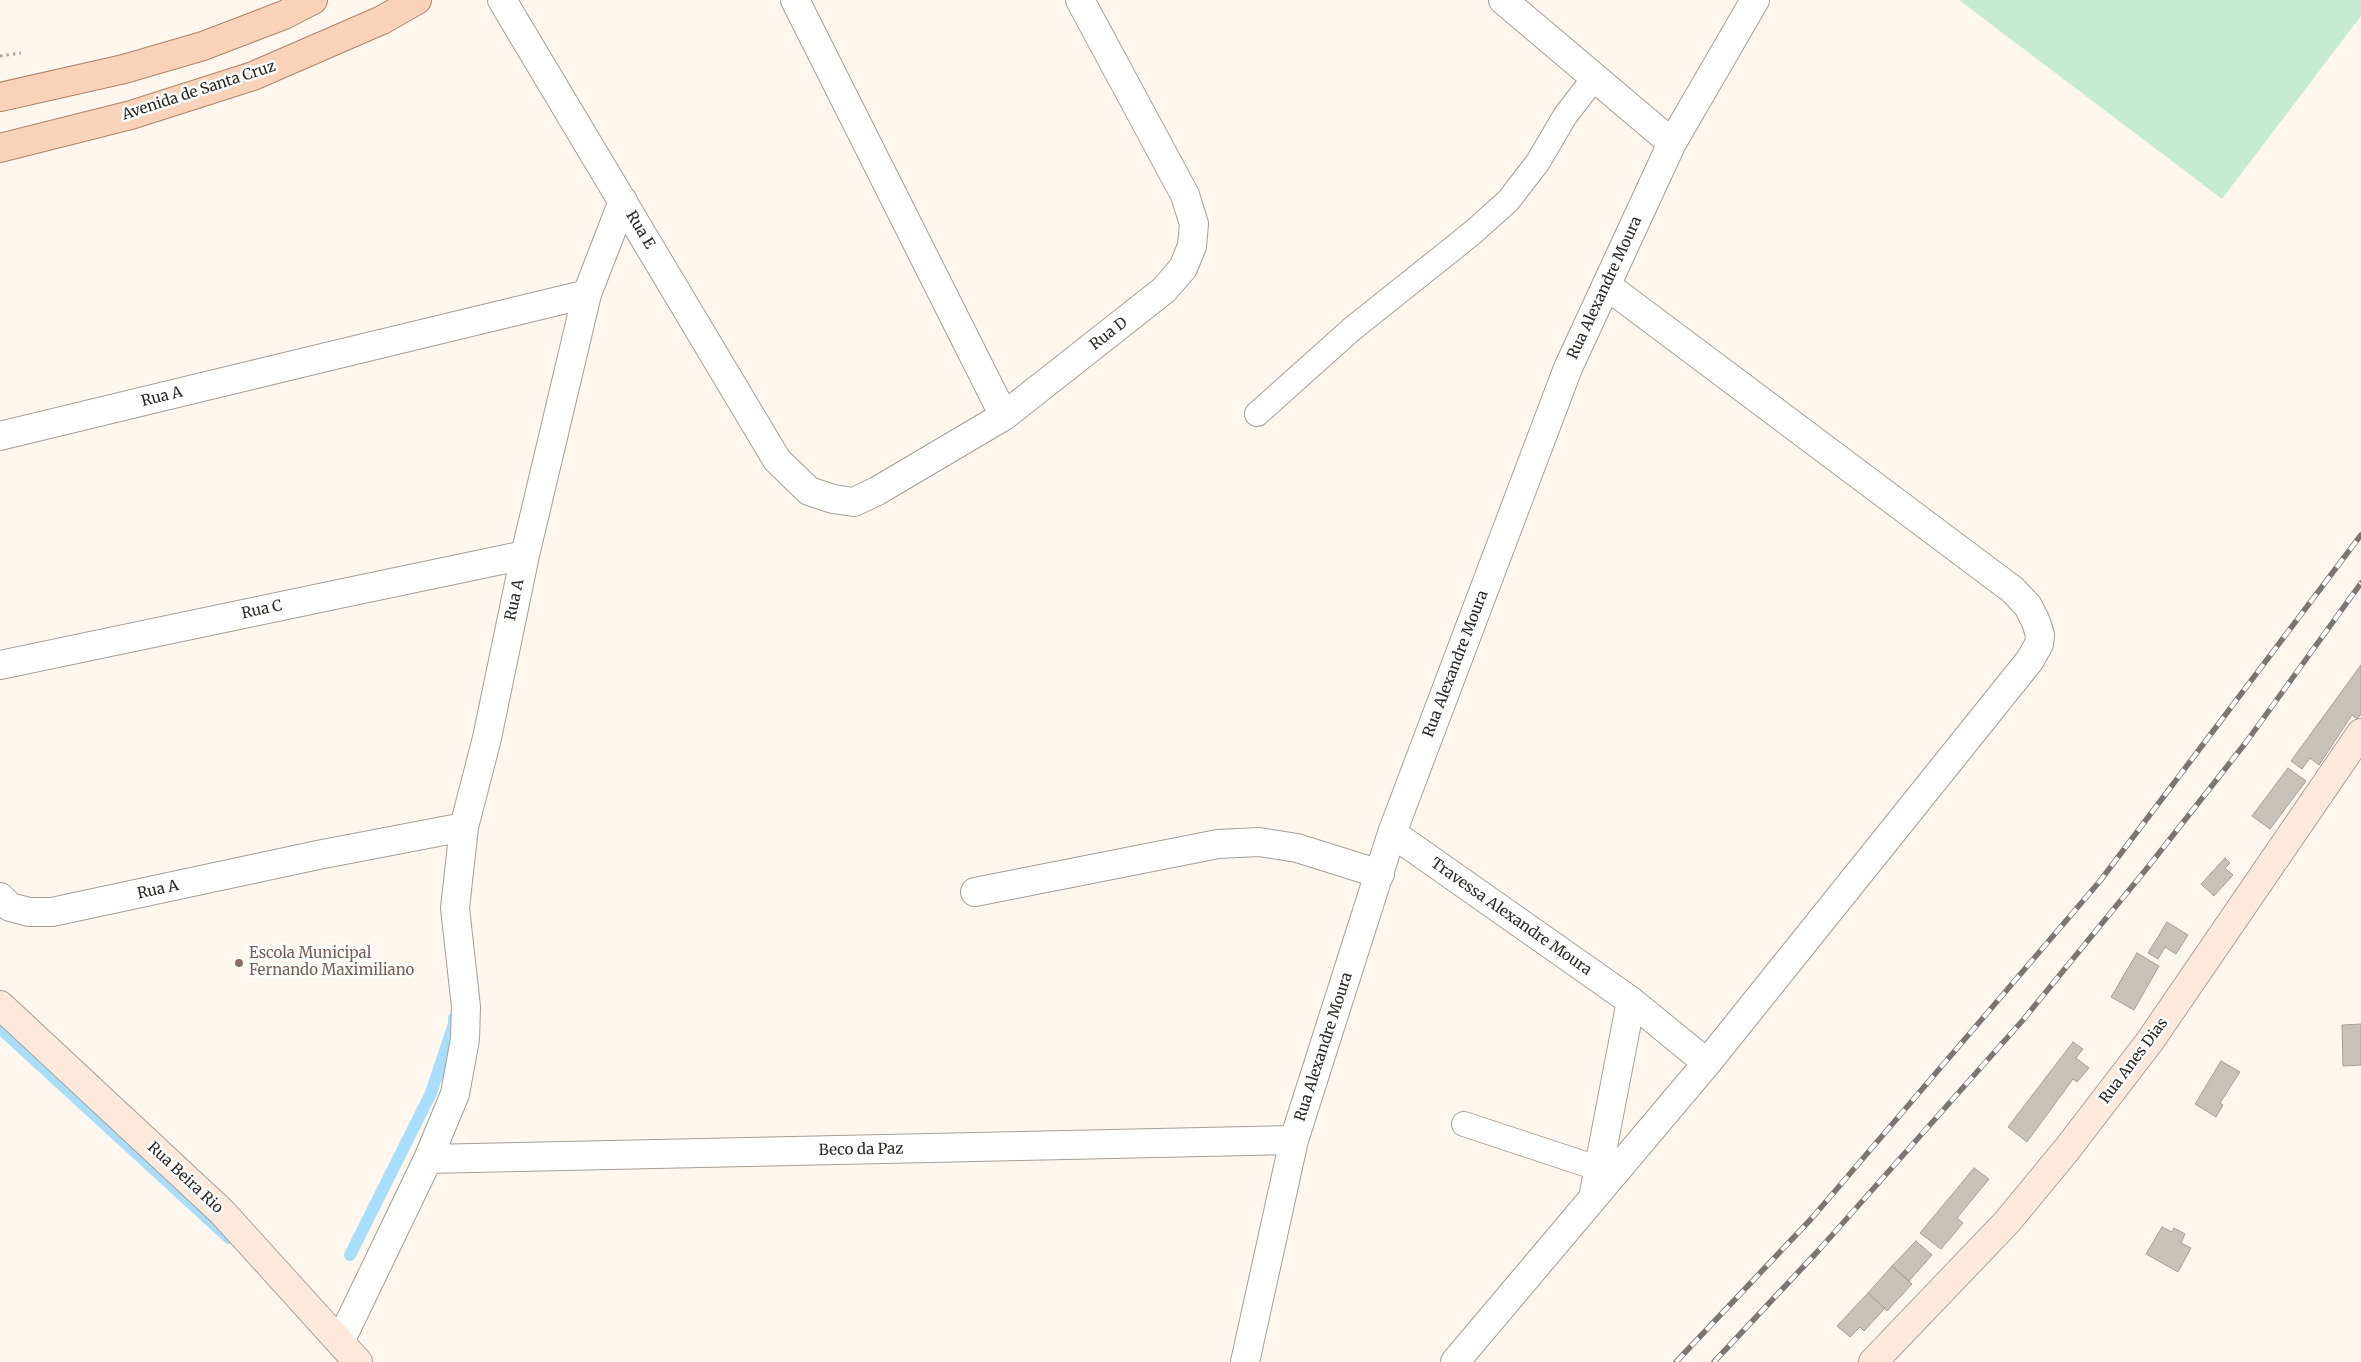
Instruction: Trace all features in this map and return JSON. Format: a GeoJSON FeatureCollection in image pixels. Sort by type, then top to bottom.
{"type":"FeatureCollection","features":[{"type":"Feature","properties":{"kind":"main road"},"geometry":{"type":"LineString","coordinates":[[0,97],[124,69],[203,46],[284,15],[313,0]]}},
{"type":"Feature","properties":{"kind":"main road","name":"Avenida de Santa Cruz"},"geometry":{"type":"LineString","coordinates":[[0,148],[131,115],[254,76],[382,20],[417,0]]}},
{"type":"Feature","properties":{"kind":"street","name":"Rua E"},"geometry":{"type":"LineString","coordinates":[[502,0],[778,460]]}},
{"type":"Feature","properties":{"kind":"street"},"geometry":{"type":"LineString","coordinates":[[795,0],[1004,416]]}},
{"type":"Feature","properties":{"kind":"street","name":"Rua D"},"geometry":{"type":"LineString","coordinates":[[778,460],[809,491],[833,499],[854,502],[1004,416],[1164,290],[1183,268],[1192,246],[1194,224],[1185,195],[1080,0]]}},
{"type":"Feature","properties":{"kind":"street"},"geometry":{"type":"LineString","coordinates":[[1503,0],[1672,143]]}},
{"type":"Feature","properties":{"kind":"street","name":"Rua Alexandre Moura"},"geometry":{"type":"LineString","coordinates":[[1245,1362],[1294,1140],[1392,832],[1568,368],[1672,143],[1755,0]]}},
{"type":"Feature","properties":{"kind":"street","name":"Rua A"},"geometry":{"type":"LineString","coordinates":[[340,1342],[428,1159],[455,1094],[465,1039],[466,1007],[455,908],[464,827],[487,738],[524,555],[587,294],[623,201]]}},
{"type":"Feature","properties":{"kind":"street"},"geometry":{"type":"LineString","coordinates":[[1455,1362],[1707,1063],[2030,660],[2039,644],[2040,635],[2028,606],[2013,590],[1606,285]]}},
{"type":"Feature","properties":{"kind":"street","name":"Rua A"},"geometry":{"type":"LineString","coordinates":[[0,436],[587,294]]}},
{"type":"Feature","properties":{"kind":"street","name":"Rua C"},"geometry":{"type":"LineString","coordinates":[[0,665],[524,555]]}},
{"type":"Feature","properties":{"kind":"street","name":"Rua Anes Dias"},"geometry":{"type":"LineString","coordinates":[[1873,1362],[2007,1222],[2068,1148],[2150,1042],[2361,733]]}},
{"type":"Feature","properties":{"kind":"street","name":"Rua A"},"geometry":{"type":"LineString","coordinates":[[0,897],[10,907],[28,912],[52,912],[318,855],[464,827]]}},
{"type":"Feature","properties":{"kind":"street","name":"Travessa Alexandre Moura"},"geometry":{"type":"LineString","coordinates":[[1392,832],[1631,1001],[1707,1063]]}},
{"type":"Feature","properties":{"kind":"street"},"geometry":{"type":"LineString","coordinates":[[975,892],[1218,844],[1259,842],[1297,848],[1380,874]]}},
{"type":"Feature","properties":{"kind":"street"},"geometry":{"type":"LineString","coordinates":[[1593,1198],[1597,1168],[1631,1001]]}},
{"type":"Feature","properties":{"kind":"street","name":"Rua Beira Rio"},"geometry":{"type":"LineString","coordinates":[[0,1005],[222,1212],[358,1362]]}},
{"type":"Feature","properties":{"kind":"street","name":"Beco da Paz"},"geometry":{"type":"LineString","coordinates":[[428,1159],[1294,1140]]}},
{"type":"Feature","properties":{"kind":"lane"},"geometry":{"type":"LineString","coordinates":[[1257,414],[1352,328],[1471,234],[1508,202],[1538,162],[1565,116],[1595,77]]}},
{"type":"Feature","properties":{"kind":"lane"},"geometry":{"type":"LineString","coordinates":[[1464,1124],[1597,1168]]}},
{"type":"Feature","properties":{"kind":"green space"},"geometry":{"type":"Polygon","coordinates":[[[1959,0],[2361,0],[2361,16],[2222,199],[1959,0]]]}},
{"type":"Feature","properties":{"kind":"building"},"geometry":{"type":"Polygon","coordinates":[[[2361,665],[2361,714],[2357,719],[2352,715],[2319,765],[2310,758],[2302,769],[2291,761],[2361,665]]]}},
{"type":"Feature","properties":{"kind":"building"},"geometry":{"type":"Polygon","coordinates":[[[2288,768],[2306,781],[2270,829],[2252,816],[2288,768]]]}},
{"type":"Feature","properties":{"kind":"building"},"geometry":{"type":"Polygon","coordinates":[[[2225,858],[2230,863],[2225,868],[2233,875],[2214,896],[2201,884],[2225,858]]]}},
{"type":"Feature","properties":{"kind":"building"},"geometry":{"type":"Polygon","coordinates":[[[2167,922],[2188,935],[2176,954],[2165,947],[2158,959],[2148,953],[2167,922]]]}},
{"type":"Feature","properties":{"kind":"building"},"geometry":{"type":"Polygon","coordinates":[[[2137,953],[2159,966],[2134,1010],[2111,997],[2137,953]]]}},
{"type":"Feature","properties":{"kind":"building"},"geometry":{"type":"Polygon","coordinates":[[[2361,1024],[2361,1065],[2343,1066],[2342,1025],[2361,1024]]]}},
{"type":"Feature","properties":{"kind":"building"},"geometry":{"type":"Polygon","coordinates":[[[2073,1042],[2083,1049],[2076,1058],[2089,1068],[2077,1082],[2073,1079],[2027,1142],[2008,1127],[2073,1042]]]}},
{"type":"Feature","properties":{"kind":"building"},"geometry":{"type":"Polygon","coordinates":[[[2221,1061],[2240,1072],[2220,1103],[2223,1105],[2216,1117],[2195,1104],[2221,1061]]]}},
{"type":"Feature","properties":{"kind":"building"},"geometry":{"type":"Polygon","coordinates":[[[1974,1168],[1989,1179],[1957,1218],[1963,1223],[1941,1249],[1920,1233],[1974,1168]]]}},
{"type":"Feature","properties":{"kind":"building"},"geometry":{"type":"Polygon","coordinates":[[[2162,1227],[2172,1232],[2174,1228],[2185,1234],[2181,1243],[2191,1248],[2178,1272],[2146,1254],[2162,1227]]]}},
{"type":"Feature","properties":{"kind":"building"},"geometry":{"type":"Polygon","coordinates":[[[1916,1241],[1932,1255],[1909,1281],[1892,1266],[1916,1241]]]}},
{"type":"Feature","properties":{"kind":"building"},"geometry":{"type":"Polygon","coordinates":[[[1892,1266],[1912,1284],[1887,1311],[1868,1293],[1892,1266]]]}},
{"type":"Feature","properties":{"kind":"building"},"geometry":{"type":"Polygon","coordinates":[[[1868,1293],[1885,1308],[1864,1331],[1860,1327],[1850,1337],[1837,1326],[1868,1293]]]}},
{"type":"Feature","properties":{"kind":"waterway"},"geometry":{"type":"LineString","coordinates":[[350,1255],[431,1093],[454,1024],[454,1018]]}},
{"type":"Feature","properties":{"kind":"waterway"},"geometry":{"type":"LineString","coordinates":[[0,1028],[229,1238]]}},
{"type":"Feature","properties":{"kind":"railway"},"geometry":{"type":"LineString","coordinates":[[1676,1362],[1812,1218],[2100,881],[2361,535]]}},
{"type":"Feature","properties":{"kind":"railway"},"geometry":{"type":"LineString","coordinates":[[1714,1362],[1818,1251],[2023,1020],[2148,867],[2247,741],[2361,583]]}},
{"type":"Feature","properties":{"kind":"place","name":"Escola Municipal Fernando Maximiliano"},"geometry":{"type":"Point","coordinates":[239,963]}}]}
